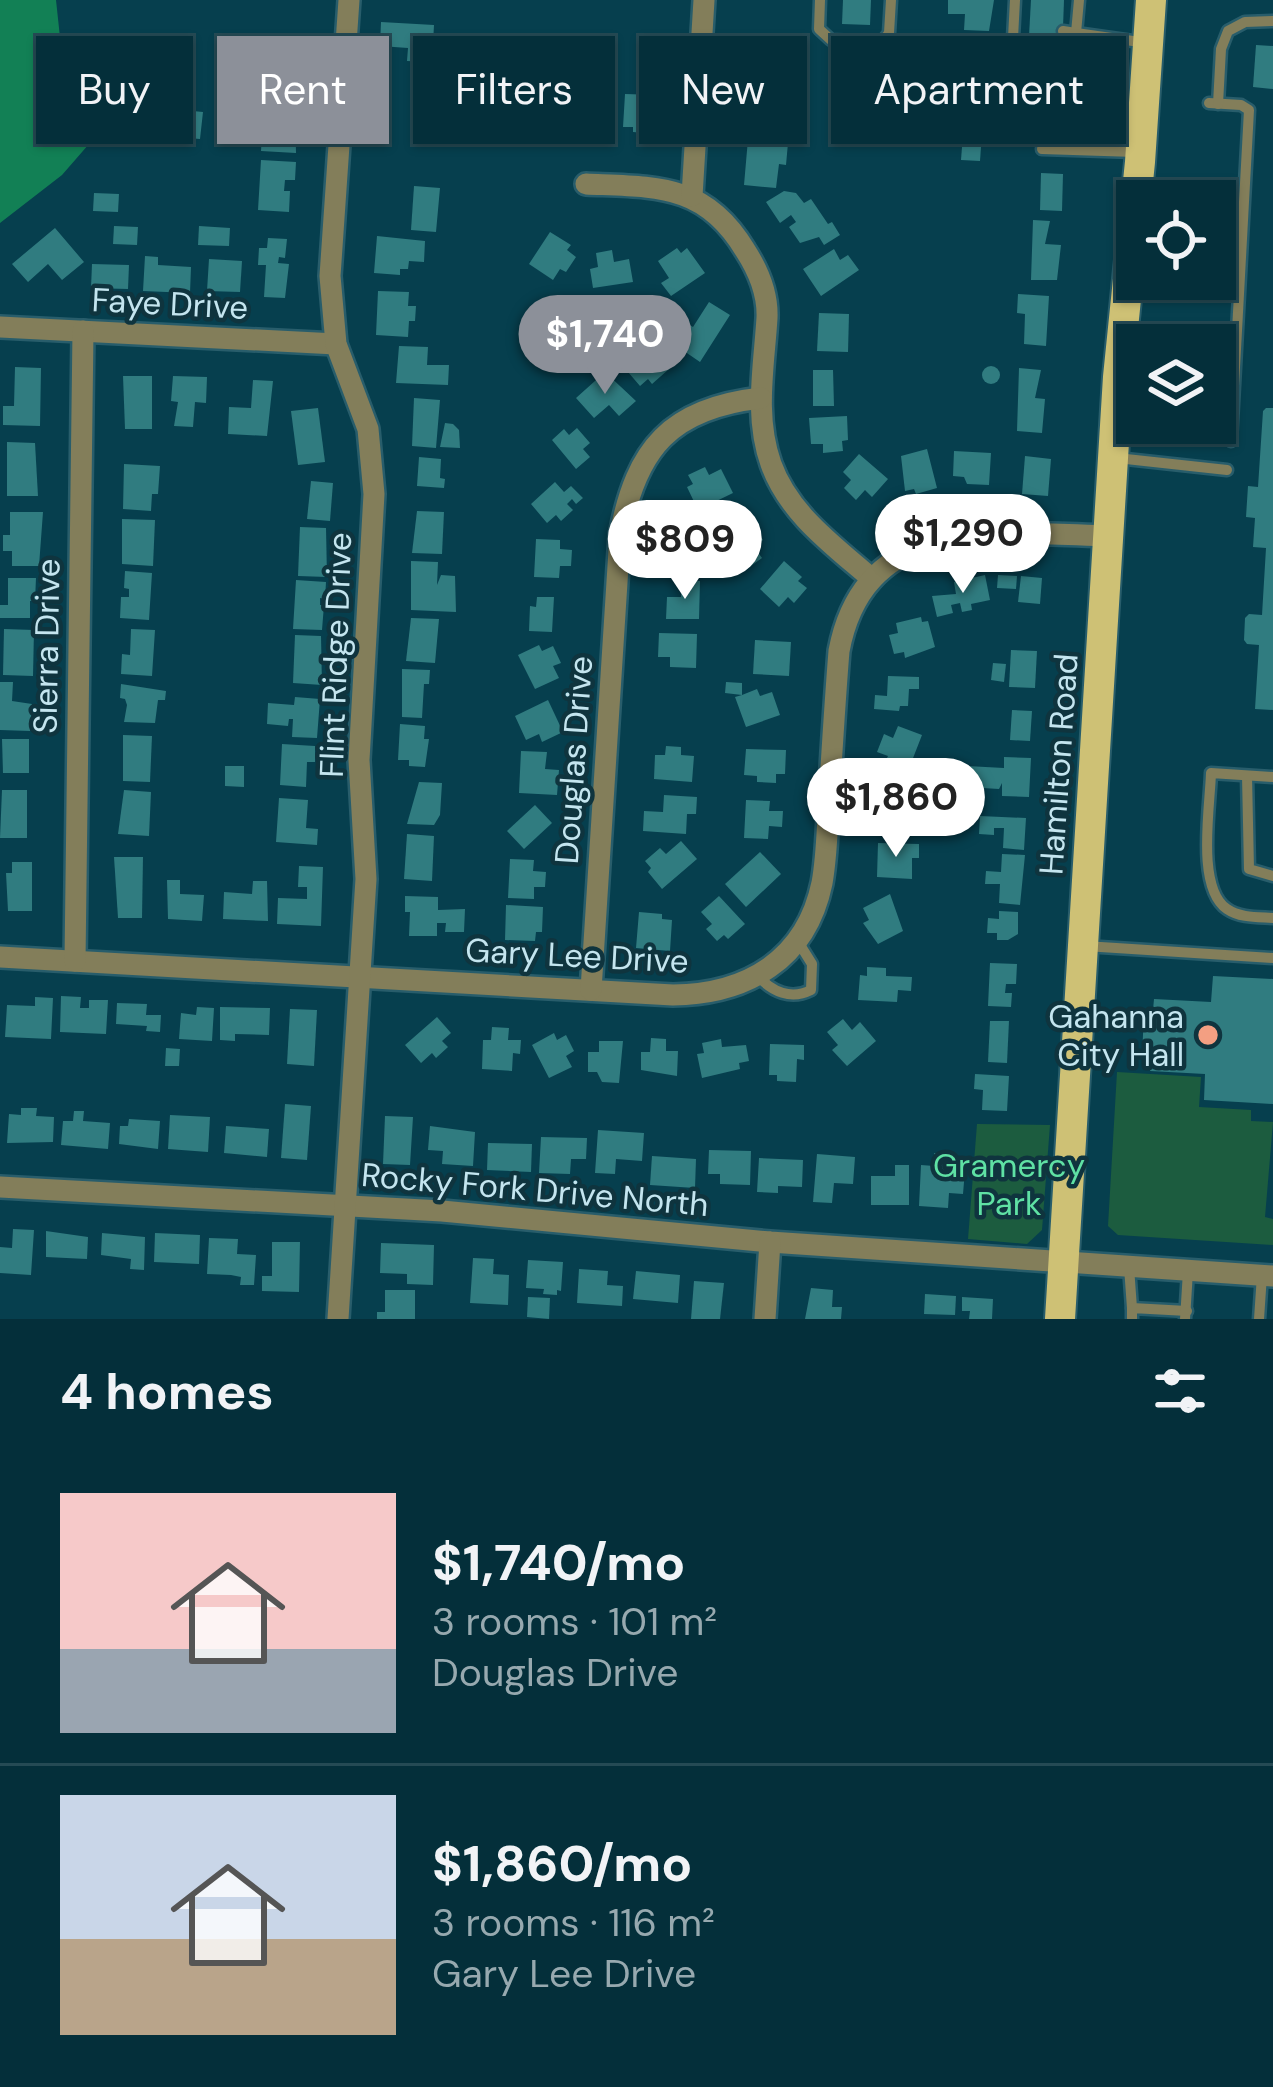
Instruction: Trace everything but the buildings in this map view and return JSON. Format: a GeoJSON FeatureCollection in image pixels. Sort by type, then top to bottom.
{"type":"FeatureCollection","features":[{"type":"Feature","properties":{"kind":"main road","name":"Hamilton Road"},"geometry":{"type":"LineString","coordinates":[[1060,1319],[1112,458],[1150,0]]}},
{"type":"Feature","properties":{"kind":"street","name":"Flint Ridge Drive"},"geometry":{"type":"LineString","coordinates":[[338,1319],[366,848],[359,760],[374,467],[368,429],[337,344],[330,276],[349,0]]}},
{"type":"Feature","properties":{"kind":"street"},"geometry":{"type":"LineString","coordinates":[[692,196],[704,0]]}},
{"type":"Feature","properties":{"kind":"street"},"geometry":{"type":"LineString","coordinates":[[586,184],[659,188],[692,196],[736,234],[758,270],[767,311],[763,436],[787,498],[872,579]]}},
{"type":"Feature","properties":{"kind":"street","name":"Faye Drive"},"geometry":{"type":"LineString","coordinates":[[0,327],[337,344]]}},
{"type":"Feature","properties":{"kind":"street","name":"Sierra Drive"},"geometry":{"type":"LineString","coordinates":[[75,961],[83,331]]}},
{"type":"Feature","properties":{"kind":"street","name":"Douglas Drive"},"geometry":{"type":"LineString","coordinates":[[591,990],[625,505],[640,462],[667,432],[701,411],[761,398]]}},
{"type":"Feature","properties":{"kind":"street","name":"Gary Lee Drive"},"geometry":{"type":"LineString","coordinates":[[0,957],[591,990],[721,992],[758,976],[796,940],[822,882],[842,634],[872,579],[917,545],[939,540],[1109,536]]}},
{"type":"Feature","properties":{"kind":"street","name":"Rocky Fork Drive North"},"geometry":{"type":"LineString","coordinates":[[0,1187],[506,1216],[770,1242],[1267,1276]]}},
{"type":"Feature","properties":{"kind":"street"},"geometry":{"type":"LineString","coordinates":[[765,1319],[770,1242]]}},
{"type":"Feature","properties":{"kind":"lane"},"geometry":{"type":"LineString","coordinates":[[820,0],[819,29],[831,40],[882,42],[889,33],[891,0]]}},
{"type":"Feature","properties":{"kind":"lane"},"geometry":{"type":"LineString","coordinates":[[1013,36],[1015,1],[1030,3]]}},
{"type":"Feature","properties":{"kind":"lane"},"geometry":{"type":"LineString","coordinates":[[1064,5],[1079,3],[1070,36]]}},
{"type":"Feature","properties":{"kind":"lane"},"geometry":{"type":"LineString","coordinates":[[1236,349],[1249,110],[1214,104],[1228,31],[1245,22],[1273,21]]}},
{"type":"Feature","properties":{"kind":"lane"},"geometry":{"type":"LineString","coordinates":[[1013,28],[1030,29]]}},
{"type":"Feature","properties":{"kind":"lane"},"geometry":{"type":"LineString","coordinates":[[1069,32],[1148,43]]}},
{"type":"Feature","properties":{"kind":"lane"},"geometry":{"type":"LineString","coordinates":[[1042,148],[1141,152]]}},
{"type":"Feature","properties":{"kind":"lane"},"geometry":{"type":"LineString","coordinates":[[1112,458],[1227,470]]}},
{"type":"Feature","properties":{"kind":"lane"},"geometry":{"type":"LineString","coordinates":[[1273,778],[1211,773],[1208,874],[1212,892],[1227,909],[1248,917],[1273,918]]}},
{"type":"Feature","properties":{"kind":"lane"},"geometry":{"type":"LineString","coordinates":[[1247,776],[1249,869],[1273,876]]}},
{"type":"Feature","properties":{"kind":"lane"},"geometry":{"type":"LineString","coordinates":[[758,976],[782,994],[811,989],[812,964],[796,940]]}},
{"type":"Feature","properties":{"kind":"lane"},"geometry":{"type":"LineString","coordinates":[[1082,946],[1273,958]]}},
{"type":"Feature","properties":{"kind":"lane"},"geometry":{"type":"LineString","coordinates":[[1130,1267],[1132,1314],[1186,1315],[1188,1271]]}},
{"type":"Feature","properties":{"kind":"lane"},"geometry":{"type":"LineString","coordinates":[[1259,1319],[1267,1276]]}},
{"type":"Feature","properties":{"kind":"green space"},"geometry":{"type":"Polygon","coordinates":[[[0,0],[56,0],[60,36],[36,36],[36,144],[89,144],[62,175],[0,223],[0,0]]]}},
{"type":"Feature","properties":{"kind":"green space"},"geometry":{"type":"Polygon","coordinates":[[[1117,1072],[1201,1077],[1199,1107],[1251,1110],[1251,1121],[1273,1122],[1265,1217],[1273,1219],[1273,1245],[1118,1235],[1108,1226],[1117,1072]]]}},
{"type":"Feature","properties":{"kind":"green space","name":"Gramercy Park"},"geometry":{"type":"Polygon","coordinates":[[[977,1124],[1050,1125],[1042,1230],[1027,1244],[968,1239],[977,1124]]]}},
{"type":"Feature","properties":{"kind":"place","name":"Gahanna City Hall"},"geometry":{"type":"Point","coordinates":[1208,1035]}}]}
